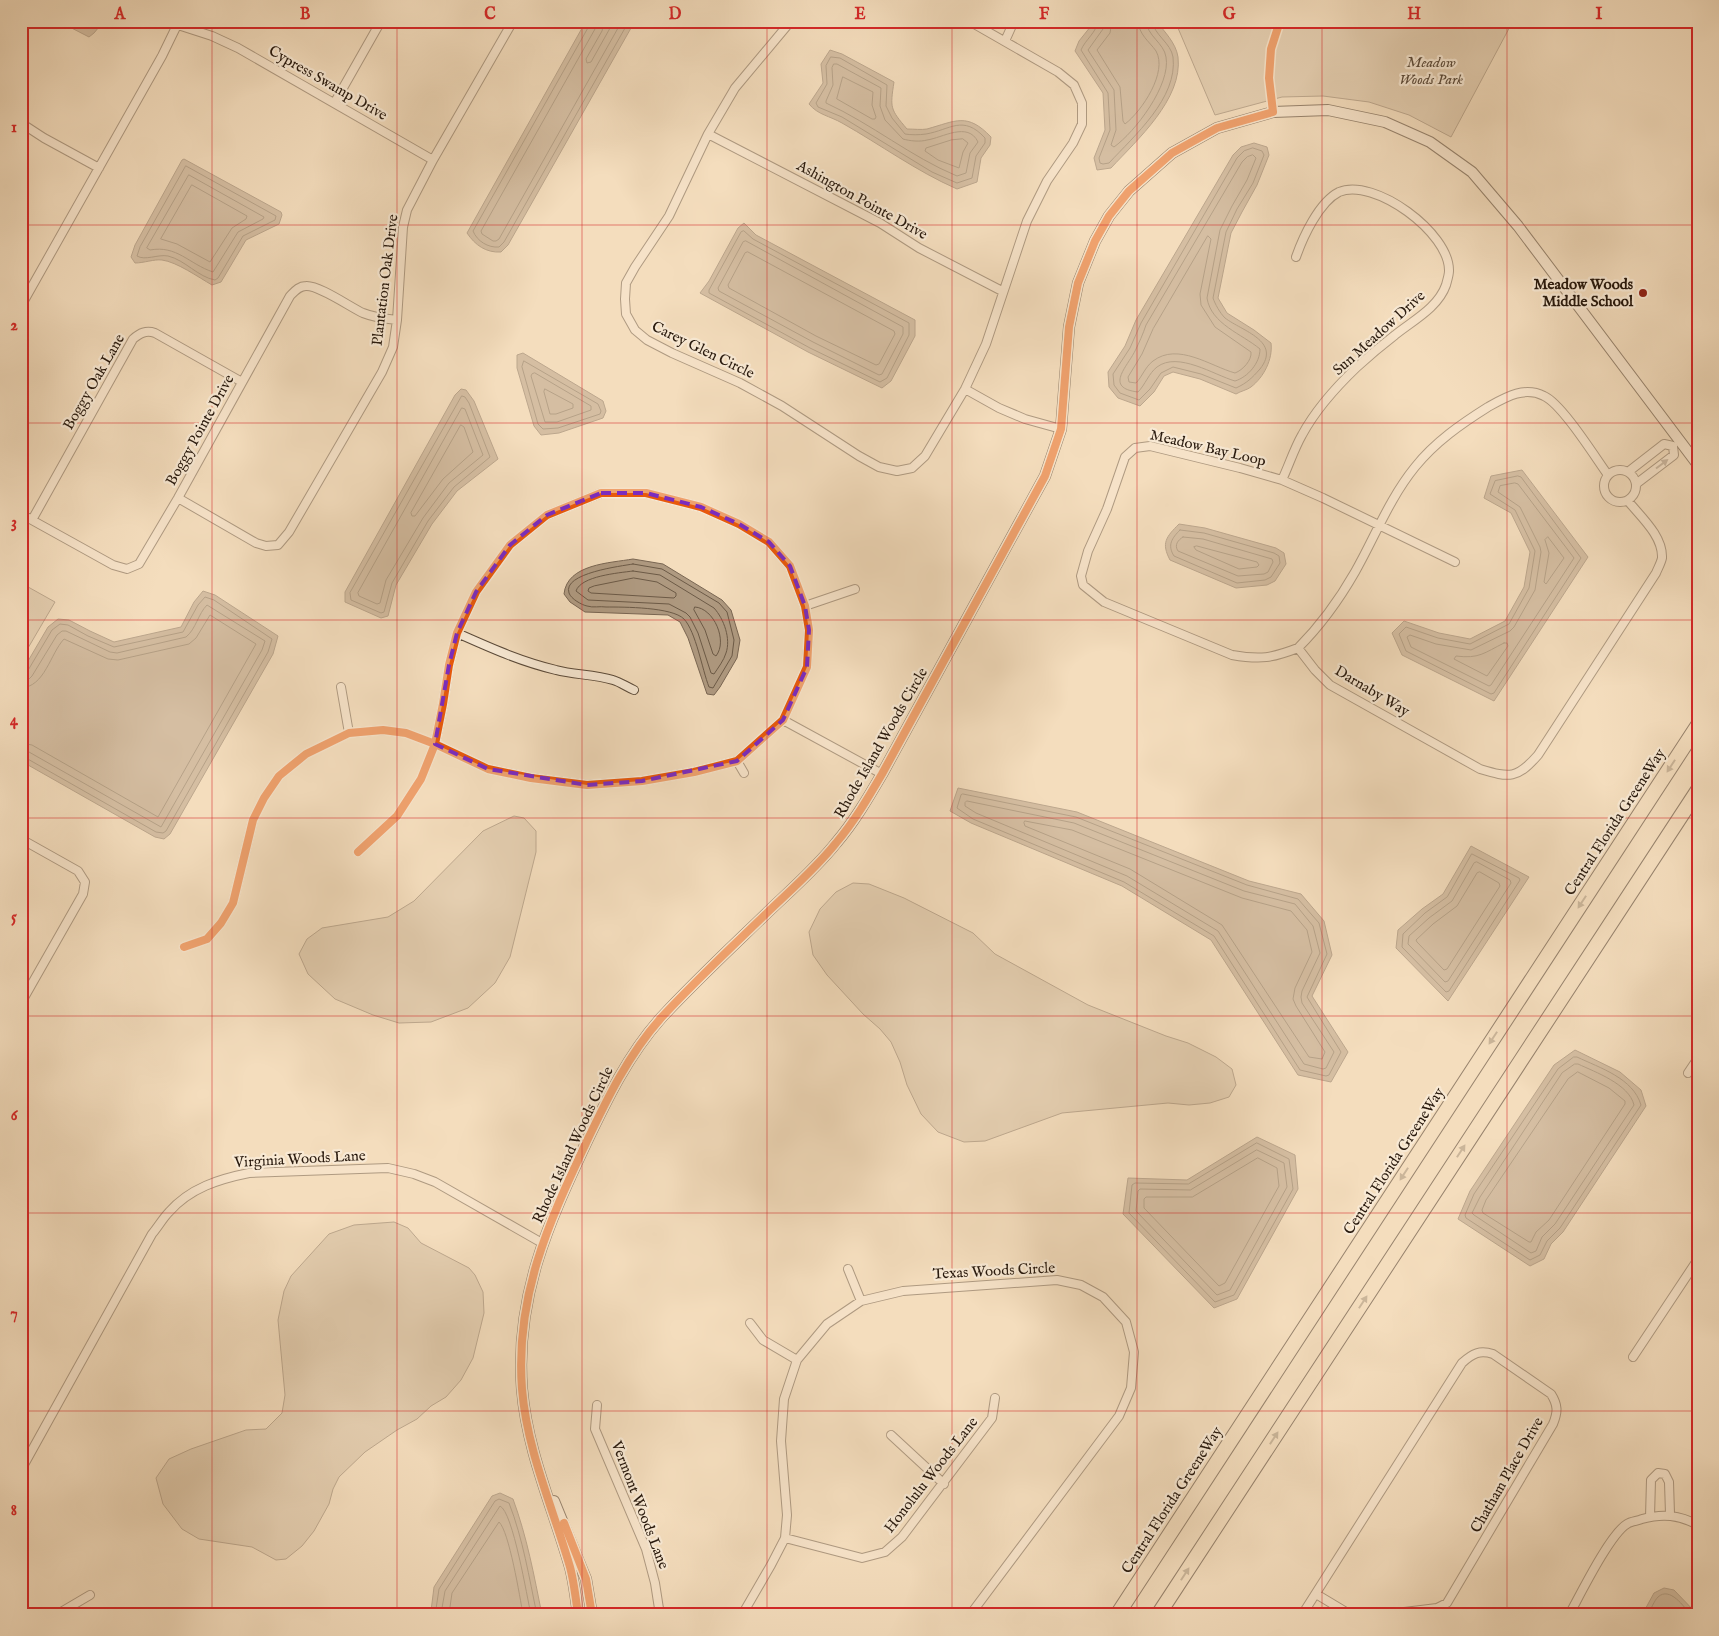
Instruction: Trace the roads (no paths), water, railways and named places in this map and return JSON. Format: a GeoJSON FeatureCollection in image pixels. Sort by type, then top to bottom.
{"type":"FeatureCollection","features":[{"type":"Feature","properties":{"kind":"highway","name":"Central Florida GreeneWay"},"geometry":{"type":"LineString","coordinates":[[1117,1615],[1698,725]]}},
{"type":"Feature","properties":{"kind":"highway"},"geometry":{"type":"LineString","coordinates":[[1158,1615],[1698,790]]}},
{"type":"Feature","properties":{"kind":"street"},"geometry":{"type":"LineString","coordinates":[[335,102],[381,21]]}},
{"type":"Feature","properties":{"kind":"street","name":"Plantation Oak Drive"},"geometry":{"type":"LineString","coordinates":[[178,498],[256,543],[266,546],[278,545],[289,532],[382,372],[393,347],[397,320],[405,217],[410,202],[512,21]]}},
{"type":"Feature","properties":{"kind":"street","name":"Carey Glen Circle"},"geometry":{"type":"LineString","coordinates":[[791,21],[735,88],[708,134],[669,216],[634,267],[626,283],[624,299],[626,314],[635,330],[647,340],[740,383],[782,406],[859,456],[879,467],[897,471],[912,468],[925,456],[965,389],[986,344],[1026,221],[1047,181],[1073,143],[1082,124],[1082,103],[1074,85],[1058,72],[969,21]]}},
{"type":"Feature","properties":{"kind":"street"},"geometry":{"type":"LineString","coordinates":[[1005,41],[1014,21]]}},
{"type":"Feature","properties":{"kind":"street"},"geometry":{"type":"LineString","coordinates":[[21,306],[179,23]]}},
{"type":"Feature","properties":{"kind":"street","name":"Cypress Swamp Drive"},"geometry":{"type":"LineString","coordinates":[[179,23],[238,48],[433,160]]}},
{"type":"Feature","properties":{"kind":"street","name":"Rhode Island Woods Circle"},"geometry":{"type":"LineString","coordinates":[[578,1615],[571,1569],[538,1469],[524,1413],[521,1351],[524,1314],[542,1242],[566,1184],[610,1091],[636,1050],[658,1021],[692,984],[797,884],[835,844],[857,816],[882,774],[1045,476],[1061,429],[1069,327],[1078,283],[1095,241],[1109,216],[1129,192],[1172,153],[1218,128],[1272,112],[1328,110],[1385,122],[1430,142],[1472,172],[1518,226],[1676,443],[1698,465]]}},
{"type":"Feature","properties":{"kind":"street"},"geometry":{"type":"LineString","coordinates":[[21,123],[99,168]]}},
{"type":"Feature","properties":{"kind":"street","name":"Ashington Pointe Drive"},"geometry":{"type":"LineString","coordinates":[[708,134],[880,223],[919,248],[1002,291]]}},
{"type":"Feature","properties":{"kind":"street","name":"Sun Meadow Drive"},"geometry":{"type":"LineString","coordinates":[[1282,480],[1302,436],[1322,405],[1357,367],[1394,335],[1434,305],[1445,287],[1449,270],[1444,250],[1430,231],[1403,208],[1376,194],[1356,189],[1340,192],[1327,201],[1304,236],[1296,258]]}},
{"type":"Feature","properties":{"kind":"street","name":"Boggy Pointe Drive"},"geometry":{"type":"LineString","coordinates":[[21,514],[112,565],[127,569],[138,564],[178,498],[290,296],[301,287],[311,286],[368,315],[397,320]]}},
{"type":"Feature","properties":{"kind":"street","name":"Boggy Oak Lane"},"geometry":{"type":"LineString","coordinates":[[32,520],[133,340],[139,334],[150,331],[156,333],[242,382]]}},
{"type":"Feature","properties":{"kind":"street"},"geometry":{"type":"LineString","coordinates":[[965,389],[999,408],[1025,419],[1061,429]]}},
{"type":"Feature","properties":{"kind":"street"},"geometry":{"type":"LineString","coordinates":[[1298,648],[1317,630],[1336,603],[1355,572],[1388,507],[1415,467],[1431,450],[1464,422],[1506,396],[1527,391],[1545,396],[1561,411],[1608,475]]}},
{"type":"Feature","properties":{"kind":"street"},"geometry":{"type":"LineString","coordinates":[[1628,472],[1664,444],[1676,443],[1674,455],[1636,484]]}},
{"type":"Feature","properties":{"kind":"street","name":"Meadow Bay Loop"},"geometry":{"type":"LineString","coordinates":[[1298,648],[1276,656],[1254,659],[1232,655],[1104,602],[1083,585],[1081,576],[1088,551],[1107,509],[1125,457],[1135,448],[1150,446],[1282,480],[1455,562]]}},
{"type":"Feature","properties":{"kind":"street"},"geometry":{"type":"LineString","coordinates":[[1618,470],[1628,472],[1633,476],[1636,484],[1635,492],[1628,501],[1618,503],[1609,498],[1604,489],[1604,484],[1608,475],[1618,470]]}},
{"type":"Feature","properties":{"kind":"street"},"geometry":{"type":"LineString","coordinates":[[184,947],[206,939],[221,923],[228,911],[232,903],[254,820],[264,798],[279,776],[306,754],[349,733],[383,730],[406,733],[434,744],[488,769],[531,778],[587,785],[642,782],[737,761],[783,720],[807,667],[809,630],[805,606],[790,566],[769,542],[739,524],[701,507],[646,493],[601,493],[547,515],[510,545],[476,592],[457,633],[434,744],[421,779],[397,816],[358,852]]}},
{"type":"Feature","properties":{"kind":"street","name":"Darnaby Way"},"geometry":{"type":"LineString","coordinates":[[1298,648],[1330,685],[1480,769],[1499,775],[1513,775],[1527,768],[1538,755],[1656,573],[1662,560],[1662,547],[1655,534],[1628,501]]}},
{"type":"Feature","properties":{"kind":"street"},"geometry":{"type":"LineString","coordinates":[[805,606],[855,589]]}},
{"type":"Feature","properties":{"kind":"street"},"geometry":{"type":"LineString","coordinates":[[457,633],[527,663],[616,680],[634,690]]}},
{"type":"Feature","properties":{"kind":"street"},"geometry":{"type":"LineString","coordinates":[[341,687],[349,733]]}},
{"type":"Feature","properties":{"kind":"street"},"geometry":{"type":"LineString","coordinates":[[783,720],[882,774]]}},
{"type":"Feature","properties":{"kind":"street"},"geometry":{"type":"LineString","coordinates":[[737,761],[744,773]]}},
{"type":"Feature","properties":{"kind":"street"},"geometry":{"type":"LineString","coordinates":[[21,839],[78,871],[85,882],[83,894],[21,1003]]}},
{"type":"Feature","properties":{"kind":"street"},"geometry":{"type":"LineString","coordinates":[[1688,1073],[1698,1058]]}},
{"type":"Feature","properties":{"kind":"street","name":"Virginia Woods Lane"},"geometry":{"type":"LineString","coordinates":[[21,1470],[152,1234],[169,1211],[204,1185],[249,1173],[388,1168],[414,1174],[435,1182],[542,1242]]}},
{"type":"Feature","properties":{"kind":"street"},"geometry":{"type":"LineString","coordinates":[[1633,1356],[1698,1259]]}},
{"type":"Feature","properties":{"kind":"street"},"geometry":{"type":"LineString","coordinates":[[848,1269],[861,1300]]}},
{"type":"Feature","properties":{"kind":"street","name":"Texas Woods Circle"},"geometry":{"type":"LineString","coordinates":[[742,1615],[785,1538],[787,1515],[781,1441],[784,1399],[797,1360],[828,1324],[861,1300],[903,1291],[1057,1280],[1081,1285],[1103,1297],[1126,1322],[1134,1352],[1131,1388],[1119,1416],[970,1615]]}},
{"type":"Feature","properties":{"kind":"street"},"geometry":{"type":"LineString","coordinates":[[750,1323],[763,1340],[797,1360]]}},
{"type":"Feature","properties":{"kind":"street","name":"Chatham Place Drive"},"geometry":{"type":"LineString","coordinates":[[1302,1615],[1462,1363],[1471,1355],[1483,1351],[1493,1354],[1551,1394],[1557,1403],[1557,1413],[1553,1424],[1447,1603],[1436,1608],[1380,1615]]}},
{"type":"Feature","properties":{"kind":"street","name":"Honolulu Woods Lane"},"geometry":{"type":"LineString","coordinates":[[785,1538],[862,1558],[885,1552],[902,1537],[944,1484],[992,1418],[995,1398]]}},
{"type":"Feature","properties":{"kind":"street","name":"Vermont Woods Lane"},"geometry":{"type":"LineString","coordinates":[[597,1405],[595,1429],[646,1549],[655,1582],[660,1615]]}},
{"type":"Feature","properties":{"kind":"street"},"geometry":{"type":"LineString","coordinates":[[891,1435],[944,1484]]}},
{"type":"Feature","properties":{"kind":"street","name":"Rhode Island Woods Circle"},"geometry":{"type":"LineString","coordinates":[[538,1469],[560,1512],[586,1579],[592,1615]]}},
{"type":"Feature","properties":{"kind":"street"},"geometry":{"type":"LineString","coordinates":[[1650,1517],[1651,1480],[1658,1473],[1665,1474],[1669,1482],[1670,1514]]}},
{"type":"Feature","properties":{"kind":"street"},"geometry":{"type":"LineString","coordinates":[[1569,1615],[1611,1541],[1627,1524],[1650,1517],[1670,1514],[1685,1518],[1698,1525]]}},
{"type":"Feature","properties":{"kind":"street"},"geometry":{"type":"LineString","coordinates":[[1316,1594],[1352,1615]]}},
{"type":"Feature","properties":{"kind":"street"},"geometry":{"type":"LineString","coordinates":[[56,1615],[90,1595]]}},
{"type":"Feature","properties":{"kind":"street"},"geometry":{"type":"LineString","coordinates":[[21,1608],[25,1615]]}},
{"type":"Feature","properties":{"kind":"water"},"geometry":{"type":"Polygon","coordinates":[[[58,21],[104,21],[89,37],[58,21]]]}},
{"type":"Feature","properties":{"kind":"water"},"geometry":{"type":"Polygon","coordinates":[[[586,21],[635,21],[508,245],[501,252],[486,250],[477,245],[467,233],[586,21]]]}},
{"type":"Feature","properties":{"kind":"water"},"geometry":{"type":"Polygon","coordinates":[[[1095,21],[1156,21],[1172,42],[1178,57],[1178,73],[1173,88],[1156,118],[1111,168],[1097,170],[1094,158],[1105,130],[1103,93],[1075,51],[1079,41],[1095,21]]]}},
{"type":"Feature","properties":{"kind":"water"},"geometry":{"type":"Polygon","coordinates":[[[830,50],[842,54],[894,82],[892,103],[894,112],[907,129],[927,129],[954,121],[968,121],[983,129],[991,137],[990,145],[981,158],[977,182],[957,189],[927,174],[842,123],[813,108],[809,104],[823,83],[821,64],[830,50]]]}},
{"type":"Feature","properties":{"kind":"water"},"geometry":{"type":"Polygon","coordinates":[[[1254,143],[1267,147],[1269,155],[1257,185],[1231,233],[1218,298],[1227,313],[1271,343],[1271,355],[1267,367],[1256,383],[1236,394],[1200,379],[1173,372],[1164,376],[1154,392],[1140,406],[1118,398],[1109,387],[1108,372],[1125,346],[1136,320],[1233,155],[1241,147],[1254,143]]]}},
{"type":"Feature","properties":{"kind":"water"},"geometry":{"type":"Polygon","coordinates":[[[184,159],[281,212],[282,215],[279,224],[246,240],[221,282],[212,285],[168,261],[159,260],[135,263],[131,257],[135,245],[184,159]]]}},
{"type":"Feature","properties":{"kind":"water"},"geometry":{"type":"Polygon","coordinates":[[[744,223],[756,235],[915,320],[915,336],[891,381],[882,388],[808,352],[700,293],[709,281],[738,228],[744,223]]]}},
{"type":"Feature","properties":{"kind":"water"},"geometry":{"type":"Polygon","coordinates":[[[523,353],[603,401],[606,411],[603,418],[559,433],[541,435],[534,426],[517,368],[517,355],[523,353]]]}},
{"type":"Feature","properties":{"kind":"water"},"geometry":{"type":"Polygon","coordinates":[[[461,389],[466,390],[474,401],[498,459],[457,491],[432,524],[396,585],[388,616],[381,618],[345,602],[345,592],[455,395],[461,389]]]}},
{"type":"Feature","properties":{"kind":"water"},"geometry":{"type":"Polygon","coordinates":[[[1522,470],[1588,557],[1494,701],[1402,655],[1392,633],[1404,621],[1439,633],[1470,639],[1505,621],[1524,587],[1530,552],[1511,513],[1484,498],[1491,476],[1522,470]]]}},
{"type":"Feature","properties":{"kind":"water"},"geometry":{"type":"Polygon","coordinates":[[[1179,524],[1205,528],[1276,548],[1284,553],[1286,564],[1275,581],[1267,585],[1236,588],[1170,560],[1165,545],[1166,540],[1179,524]]]}},
{"type":"Feature","properties":{"kind":"water"},"geometry":{"type":"Polygon","coordinates":[[[633,559],[663,564],[722,600],[731,610],[740,640],[737,658],[714,695],[707,694],[688,638],[680,622],[668,615],[585,612],[570,602],[564,594],[567,584],[573,576],[581,571],[602,564],[633,559]]]}},
{"type":"Feature","properties":{"kind":"water"},"geometry":{"type":"Polygon","coordinates":[[[203,591],[215,595],[278,636],[273,654],[170,834],[164,839],[155,837],[21,761],[21,673],[48,627],[58,619],[69,620],[114,642],[181,627],[194,602],[203,591]]]}},
{"type":"Feature","properties":{"kind":"water"},"geometry":{"type":"Polygon","coordinates":[[[958,788],[1077,812],[1249,881],[1301,894],[1324,921],[1332,955],[1312,996],[1348,1052],[1331,1082],[1298,1075],[1211,940],[1122,886],[971,823],[950,811],[958,788]]]}},
{"type":"Feature","properties":{"kind":"water"},"geometry":{"type":"Polygon","coordinates":[[[1471,846],[1529,877],[1448,1001],[1396,948],[1398,930],[1443,894],[1471,846]]]}},
{"type":"Feature","properties":{"kind":"water"},"geometry":{"type":"Polygon","coordinates":[[[1575,1050],[1620,1072],[1641,1090],[1646,1106],[1563,1232],[1551,1244],[1544,1259],[1530,1266],[1458,1219],[1470,1191],[1554,1065],[1575,1050]]]}},
{"type":"Feature","properties":{"kind":"water"},"geometry":{"type":"Polygon","coordinates":[[[1257,1137],[1295,1155],[1298,1189],[1237,1299],[1214,1308],[1123,1214],[1128,1178],[1187,1180],[1257,1137]]]}},
{"type":"Feature","properties":{"kind":"water"},"geometry":{"type":"Polygon","coordinates":[[[500,1493],[513,1499],[518,1513],[530,1556],[542,1615],[433,1615],[431,1611],[434,1587],[492,1496],[500,1493]]]}},
{"type":"Feature","properties":{"kind":"water"},"geometry":{"type":"Polygon","coordinates":[[[1664,1588],[1674,1590],[1698,1615],[1642,1615],[1654,1593],[1664,1588]]]}},
{"type":"Feature","properties":{"kind":"place","name":"Meadow Woods Middle School"},"geometry":{"type":"Point","coordinates":[1643,293]}},
{"type":"Feature","properties":{"kind":"park label","name":"Meadow Woods Park"},"geometry":{"type":"Point","coordinates":[1431,70]}}]}
